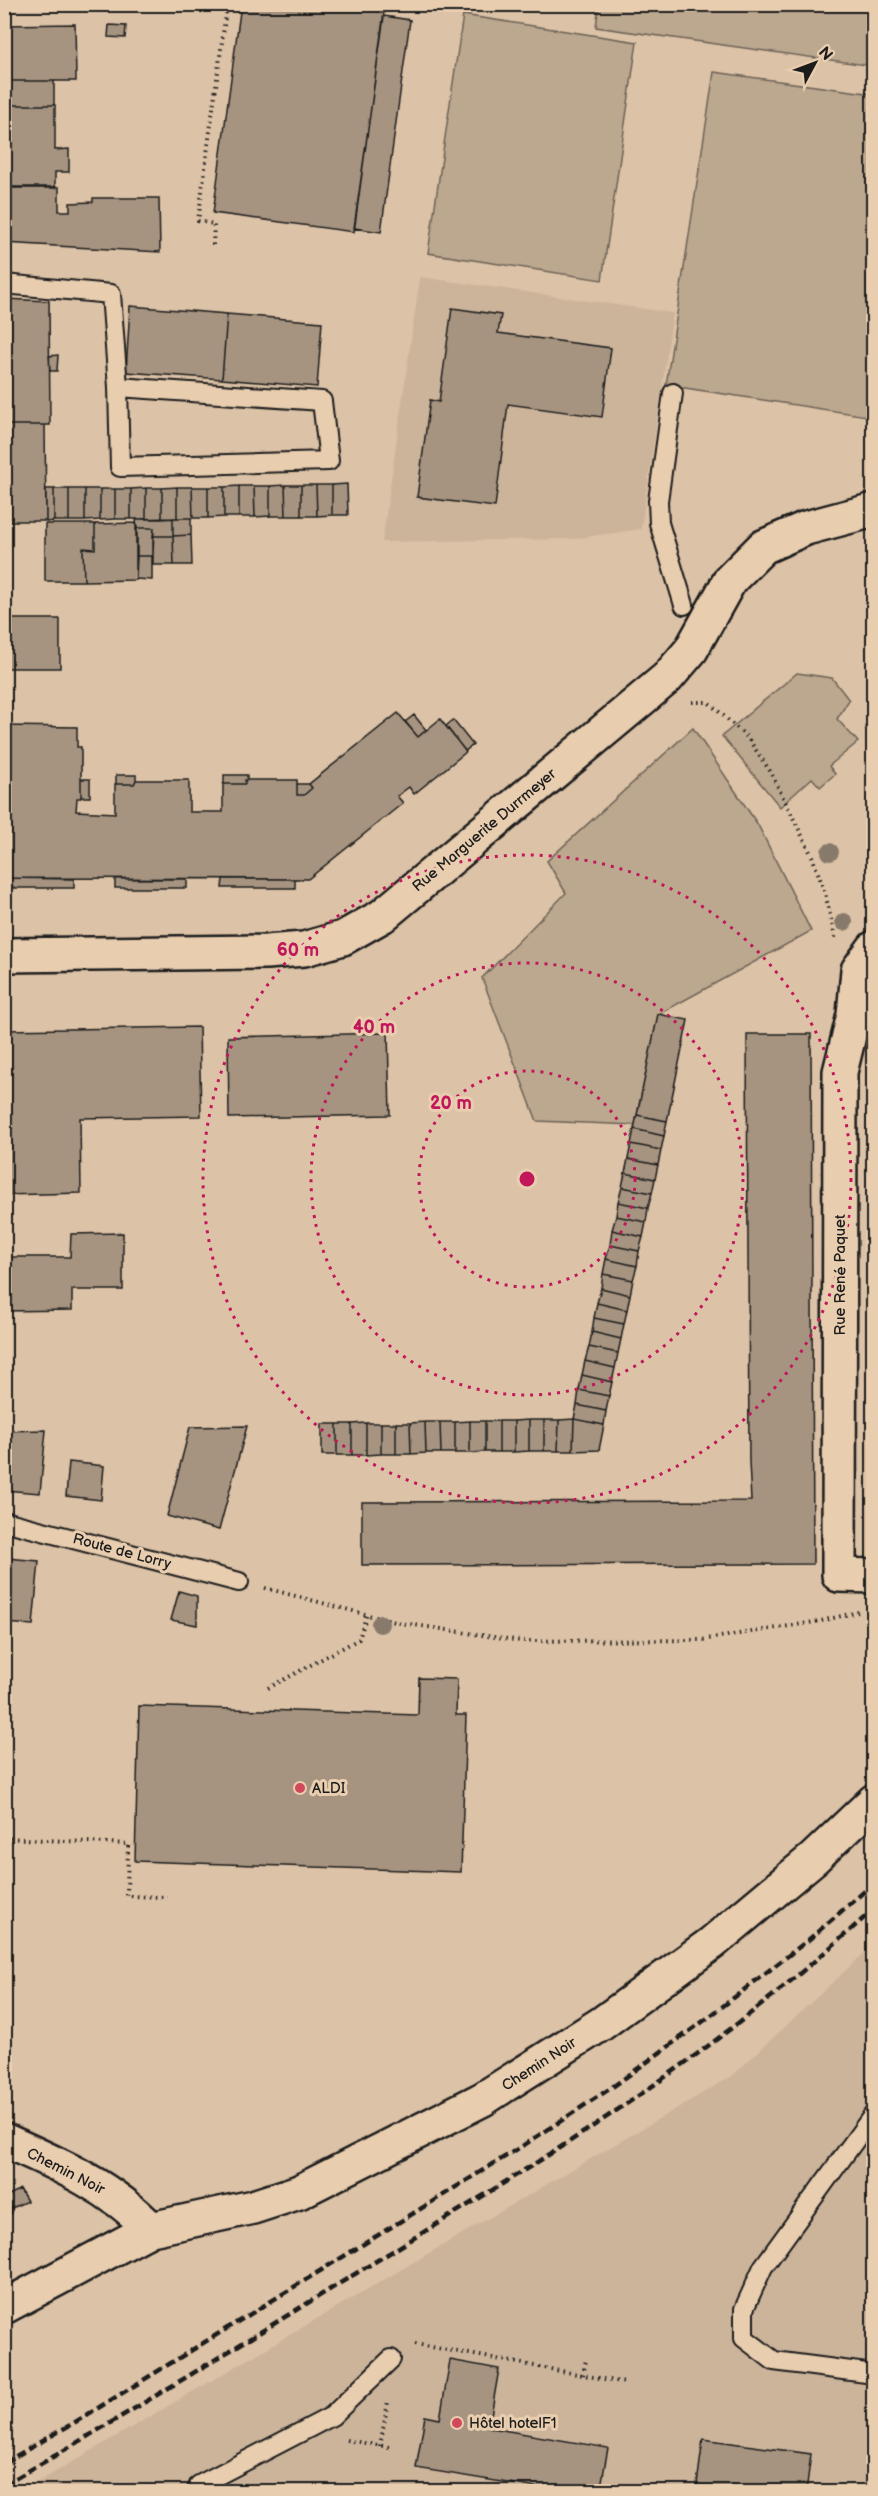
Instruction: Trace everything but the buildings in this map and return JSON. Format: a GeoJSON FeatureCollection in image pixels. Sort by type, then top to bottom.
{"type":"FeatureCollection","features":[{"type":"Feature","properties":{"kind":"street","name":"Rue Marguerite Durrmeyer"},"geometry":{"type":"LineString","coordinates":[[4,956],[266,952],[304,949],[343,938],[382,916],[667,678],[691,650],[730,580],[763,547],[806,528],[873,510]]}},
{"type":"Feature","properties":{"kind":"street","name":"Rue René Paquet"},"geometry":{"type":"LineString","coordinates":[[873,948],[858,970],[854,1015],[840,1072],[839,1575],[873,1576]]}},
{"type":"Feature","properties":{"kind":"street","name":"Chemin Noir"},"geometry":{"type":"LineString","coordinates":[[13,2298],[151,2229],[253,2206],[299,2192],[483,2100],[601,2024],[711,1943],[814,1858],[873,1801]]}},
{"type":"Feature","properties":{"kind":"street","name":"Chemin Noir"},"geometry":{"type":"LineString","coordinates":[[4,2140],[77,2173],[133,2211],[151,2229]]}},
{"type":"Feature","properties":{"kind":"lane"},"geometry":{"type":"LineString","coordinates":[[4,284],[111,294],[118,387],[120,467],[329,461],[322,401],[118,387]]}},
{"type":"Feature","properties":{"kind":"lane"},"geometry":{"type":"LineString","coordinates":[[673,393],[658,501],[659,523],[684,605]]}},
{"type":"Feature","properties":{"kind":"lane","name":"Route de Lorry"},"geometry":{"type":"LineString","coordinates":[[4,1521],[239,1582]]}},
{"type":"Feature","properties":{"kind":"lane"},"geometry":{"type":"LineString","coordinates":[[873,2114],[763,2267],[744,2309],[744,2338],[774,2361],[873,2374]]}},
{"type":"Feature","properties":{"kind":"lane"},"geometry":{"type":"LineString","coordinates":[[196,2492],[199,2485],[332,2416],[391,2359]]}},
{"type":"Feature","properties":{"kind":"path"},"geometry":{"type":"LineString","coordinates":[[213,245],[214,224],[198,221],[228,4]]}},
{"type":"Feature","properties":{"kind":"path"},"geometry":{"type":"LineString","coordinates":[[394,4],[462,13]]}},
{"type":"Feature","properties":{"kind":"path"},"geometry":{"type":"LineString","coordinates":[[667,678],[687,702],[708,702],[747,737],[770,771],[812,856],[831,915],[837,950]]}},
{"type":"Feature","properties":{"kind":"path"},"geometry":{"type":"LineString","coordinates":[[239,1582],[395,1622],[532,1641],[701,1640],[821,1621],[863,1611]]}},
{"type":"Feature","properties":{"kind":"path"},"geometry":{"type":"LineString","coordinates":[[268,1688],[359,1640],[367,1614]]}},
{"type":"Feature","properties":{"kind":"path"},"geometry":{"type":"LineString","coordinates":[[4,1838],[128,1844],[127,1896],[167,1897]]}},
{"type":"Feature","properties":{"kind":"path"},"geometry":{"type":"LineString","coordinates":[[414,2344],[626,2383]]}},
{"type":"Feature","properties":{"kind":"path"},"geometry":{"type":"LineString","coordinates":[[583,2375],[585,2360]]}},
{"type":"Feature","properties":{"kind":"path"},"geometry":{"type":"LineString","coordinates":[[380,2446],[390,2392]]}},
{"type":"Feature","properties":{"kind":"shaded area"},"geometry":{"type":"Polygon","coordinates":[[[599,5],[873,5],[873,66],[596,27],[599,5]]]}},
{"type":"Feature","properties":{"kind":"shaded area"},"geometry":{"type":"Polygon","coordinates":[[[463,15],[637,42],[602,280],[428,253],[463,15]]]}},
{"type":"Feature","properties":{"kind":"shaded area"},"geometry":{"type":"Polygon","coordinates":[[[714,72],[873,94],[873,417],[666,385],[714,72]]]}},
{"type":"Feature","properties":{"kind":"shaded area"},"geometry":{"type":"Polygon","coordinates":[[[420,277],[673,313],[641,529],[572,539],[382,542],[420,277]]]}},
{"type":"Feature","properties":{"kind":"shaded area"},"geometry":{"type":"Polygon","coordinates":[[[797,673],[832,678],[849,700],[837,719],[858,742],[829,766],[835,774],[820,787],[812,778],[780,807],[722,736],[797,673]]]}},
{"type":"Feature","properties":{"kind":"shaded area"},"geometry":{"type":"Polygon","coordinates":[[[693,728],[758,825],[811,931],[659,1014],[635,1125],[537,1121],[482,978],[566,893],[547,861],[693,728]]]}},
{"type":"Feature","properties":{"kind":"shaded area"},"geometry":{"type":"Polygon","coordinates":[[[873,1945],[873,2491],[21,2492],[732,2076],[873,1945]]]}},
{"type":"Feature","properties":{"kind":"railway"},"geometry":{"type":"LineString","coordinates":[[4,2463],[77,2421],[524,2145],[611,2088],[705,2020],[807,1941],[874,1883]]}},
{"type":"Feature","properties":{"kind":"railway"},"geometry":{"type":"LineString","coordinates":[[4,2485],[498,2187],[639,2096],[748,2016],[874,1909]]}},
{"type":"Feature","properties":{"kind":"place","name":"ALDI"},"geometry":{"type":"Point","coordinates":[300,1788]}},
{"type":"Feature","properties":{"kind":"place","name":"Hôtel hotelF1"},"geometry":{"type":"Point","coordinates":[457,2423]}}]}
